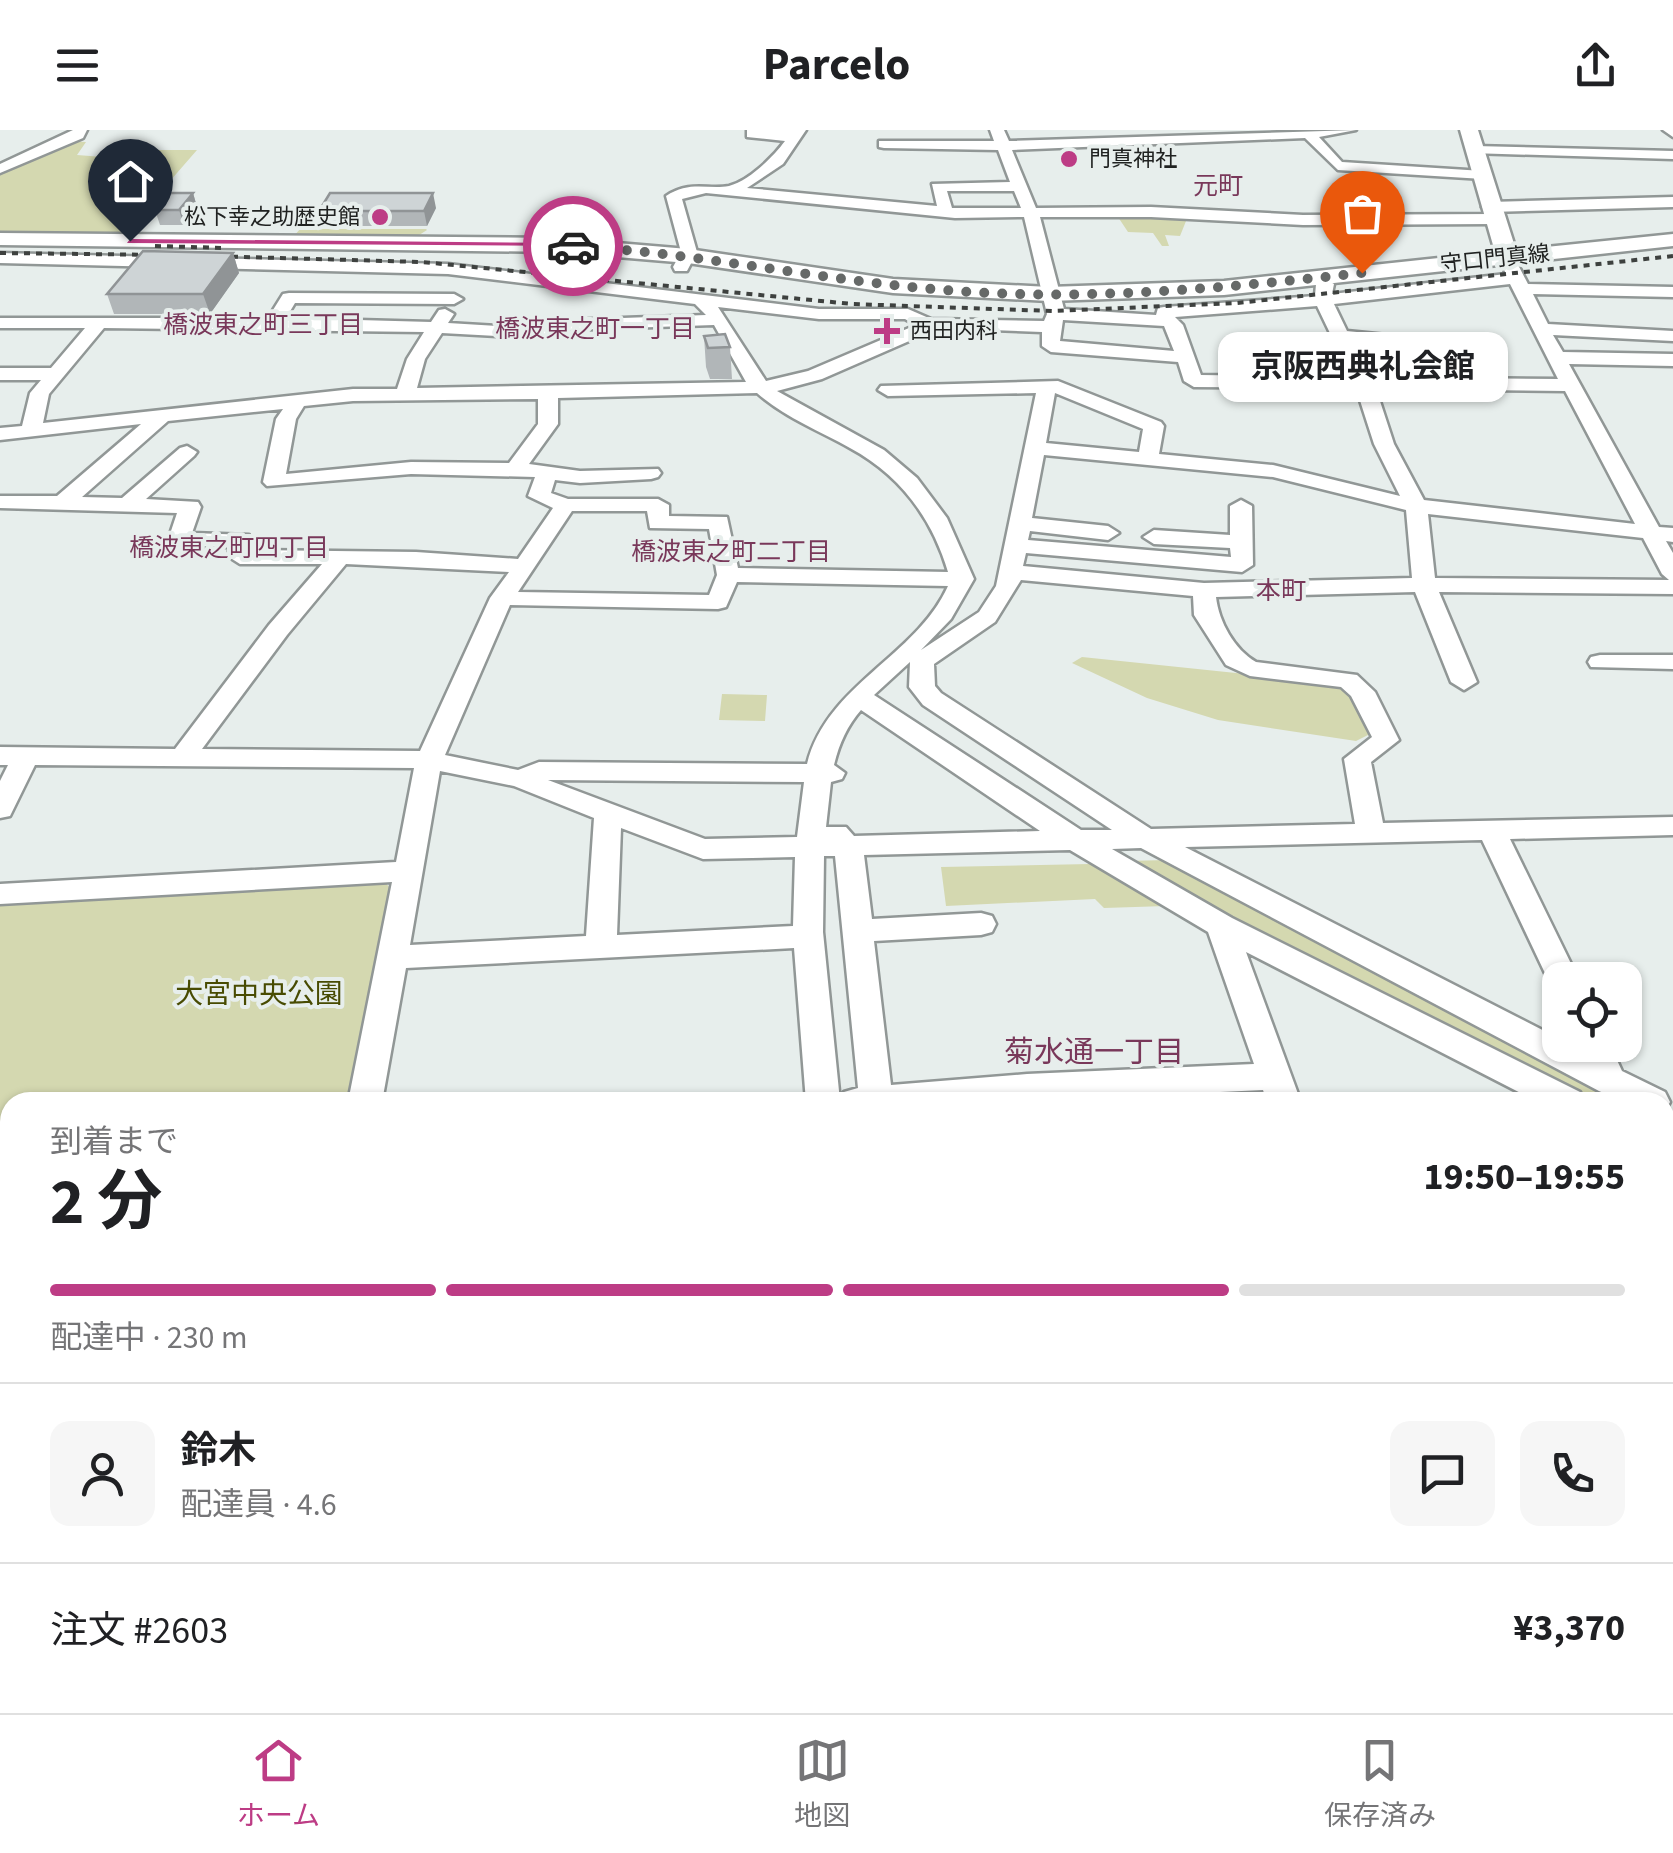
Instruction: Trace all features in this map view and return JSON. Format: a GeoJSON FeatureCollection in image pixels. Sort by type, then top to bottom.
{"type":"FeatureCollection","features":[{"type":"Feature","properties":{"kind":"main road"},"geometry":{"type":"LineString","coordinates":[[1472,140],[1491,213],[1514,275]]}},
{"type":"Feature","properties":{"kind":"main road","name":"守口門真線"},"geometry":{"type":"LineString","coordinates":[[1,245],[496,243],[893,286],[1052,320],[1186,290],[1324,288],[1514,275],[1673,240]]}},
{"type":"Feature","properties":{"kind":"street"},"geometry":{"type":"LineString","coordinates":[[50,130],[79,132]]}},
{"type":"Feature","properties":{"kind":"street"},"geometry":{"type":"LineString","coordinates":[[754,130],[752,134],[798,133]]}},
{"type":"Feature","properties":{"kind":"street"},"geometry":{"type":"LineString","coordinates":[[884,144],[1349,130]]}},
{"type":"Feature","properties":{"kind":"street"},"geometry":{"type":"LineString","coordinates":[[0,169],[79,132]]}},
{"type":"Feature","properties":{"kind":"street"},"geometry":{"type":"LineString","coordinates":[[1308,132],[1338,166],[1483,175]]}},
{"type":"Feature","properties":{"kind":"street"},"geometry":{"type":"LineString","coordinates":[[732,191],[778,161],[798,133]]}},
{"type":"Feature","properties":{"kind":"street"},"geometry":{"type":"LineString","coordinates":[[999,138],[1032,214],[1052,320],[1102,362],[1184,357]]}},
{"type":"Feature","properties":{"kind":"street"},"geometry":{"type":"LineString","coordinates":[[1472,140],[1670,159]]}},
{"type":"Feature","properties":{"kind":"street"},"geometry":{"type":"LineString","coordinates":[[0,157],[18,160]]}},
{"type":"Feature","properties":{"kind":"street"},"geometry":{"type":"LineString","coordinates":[[944,212],[945,202],[938,186],[1021,186]]}},
{"type":"Feature","properties":{"kind":"street"},"geometry":{"type":"LineString","coordinates":[[684,262],[674,196],[694,188],[944,212],[1151,212],[1303,220],[1673,202]]}},
{"type":"Feature","properties":{"kind":"street"},"geometry":{"type":"LineString","coordinates":[[406,392],[416,358],[434,326],[470,294],[473,272],[496,243]]}},
{"type":"Feature","properties":{"kind":"street"},"geometry":{"type":"LineString","coordinates":[[1,245],[473,272],[819,314],[908,314],[931,326]]}},
{"type":"Feature","properties":{"kind":"street"},"geometry":{"type":"LineString","coordinates":[[353,323],[376,264]]}},
{"type":"Feature","properties":{"kind":"street"},"geometry":{"type":"LineString","coordinates":[[1514,275],[1673,292]]}},
{"type":"Feature","properties":{"kind":"street"},"geometry":{"type":"LineString","coordinates":[[1514,275],[1540,330],[1662,534],[1673,574]]}},
{"type":"Feature","properties":{"kind":"street"},"geometry":{"type":"LineString","coordinates":[[1168,322],[1164,312],[1244,308],[1324,288],[1341,336],[1375,407],[1384,444],[1416,506],[1424,585],[1464,682]]}},
{"type":"Feature","properties":{"kind":"street"},"geometry":{"type":"LineString","coordinates":[[274,323],[289,298],[470,294],[560,300],[542,330]]}},
{"type":"Feature","properties":{"kind":"street"},"geometry":{"type":"LineString","coordinates":[[700,299],[731,336],[740,364],[760,387],[890,462],[920,492],[948,536],[962,579],[949,604],[861,698],[860,715],[825,773],[808,848],[809,936],[822,1092]]}},
{"type":"Feature","properties":{"kind":"street"},"geometry":{"type":"LineString","coordinates":[[4,326],[353,323],[542,330],[567,325],[718,320]]}},
{"type":"Feature","properties":{"kind":"street"},"geometry":{"type":"LineString","coordinates":[[0,434],[406,392],[548,393],[760,387],[814,375],[931,326],[1052,320],[1168,322],[1174,326],[1194,381],[1574,385]]}},
{"type":"Feature","properties":{"kind":"street"},"geometry":{"type":"LineString","coordinates":[[31,431],[40,393],[98,324]]}},
{"type":"Feature","properties":{"kind":"street"},"geometry":{"type":"LineString","coordinates":[[1540,330],[1673,336]]}},
{"type":"Feature","properties":{"kind":"street"},"geometry":{"type":"LineString","coordinates":[[1341,336],[1456,348]]}},
{"type":"Feature","properties":{"kind":"street"},"geometry":{"type":"LineString","coordinates":[[1559,358],[1673,360]]}},
{"type":"Feature","properties":{"kind":"street"},"geometry":{"type":"LineString","coordinates":[[0,374],[57,374]]}},
{"type":"Feature","properties":{"kind":"street"},"geometry":{"type":"LineString","coordinates":[[888,390],[1054,374]]}},
{"type":"Feature","properties":{"kind":"street"},"geometry":{"type":"LineString","coordinates":[[1054,374],[1035,448],[1018,547],[987,617],[922,661],[922,688],[932,699],[1148,840],[1632,1092]]}},
{"type":"Feature","properties":{"kind":"street"},"geometry":{"type":"LineString","coordinates":[[1054,374],[1058,387],[1154,426],[1148,458]]}},
{"type":"Feature","properties":{"kind":"street"},"geometry":{"type":"LineString","coordinates":[[514,469],[548,424],[548,393]]}},
{"type":"Feature","properties":{"kind":"street"},"geometry":{"type":"LineString","coordinates":[[296,401],[286,419],[274,482],[343,471],[514,469],[580,477],[651,473]]}},
{"type":"Feature","properties":{"kind":"street"},"geometry":{"type":"LineString","coordinates":[[62,503],[132,438],[164,416]]}},
{"type":"Feature","properties":{"kind":"street"},"geometry":{"type":"LineString","coordinates":[[1035,448],[1273,471],[1416,506],[1662,534]]}},
{"type":"Feature","properties":{"kind":"street"},"geometry":{"type":"LineString","coordinates":[[126,505],[187,452]]}},
{"type":"Feature","properties":{"kind":"street"},"geometry":{"type":"LineString","coordinates":[[502,598],[662,604],[718,602],[728,574],[719,522],[658,523],[658,505],[566,505],[540,496],[547,472]]}},
{"type":"Feature","properties":{"kind":"street"},"geometry":{"type":"LineString","coordinates":[[0,502],[190,507],[179,540],[241,540],[240,557],[434,557],[521,566]]}},
{"type":"Feature","properties":{"kind":"street"},"geometry":{"type":"LineString","coordinates":[[367,1092],[429,760],[502,598],[566,505]]}},
{"type":"Feature","properties":{"kind":"street"},"geometry":{"type":"LineString","coordinates":[[1018,547],[1242,565],[1241,506]]}},
{"type":"Feature","properties":{"kind":"street"},"geometry":{"type":"LineString","coordinates":[[1018,547],[1204,590],[1424,585],[1673,587]]}},
{"type":"Feature","properties":{"kind":"street"},"geometry":{"type":"LineString","coordinates":[[181,758],[278,630],[340,557]]}},
{"type":"Feature","properties":{"kind":"street"},"geometry":{"type":"LineString","coordinates":[[728,574],[962,579]]}},
{"type":"Feature","properties":{"kind":"street"},"geometry":{"type":"LineString","coordinates":[[1204,590],[1206,616],[1235,660],[1250,669],[1348,680],[1362,692],[1386,740],[1357,760],[1371,834]]}},
{"type":"Feature","properties":{"kind":"street"},"geometry":{"type":"LineString","coordinates":[[1600,662],[1673,662]]}},
{"type":"Feature","properties":{"kind":"street"},"geometry":{"type":"LineString","coordinates":[[861,698],[1055,828],[1221,926],[1549,1092]]}},
{"type":"Feature","properties":{"kind":"street"},"geometry":{"type":"LineString","coordinates":[[0,809],[13,756],[429,760],[520,780],[704,848],[849,848],[1673,826]]}},
{"type":"Feature","properties":{"kind":"street"},"geometry":{"type":"LineString","coordinates":[[520,780],[539,771],[825,773]]}},
{"type":"Feature","properties":{"kind":"street"},"geometry":{"type":"LineString","coordinates":[[825,773],[833,831],[849,848],[868,1092]]}},
{"type":"Feature","properties":{"kind":"street"},"geometry":{"type":"LineString","coordinates":[[601,945],[608,815]]}},
{"type":"Feature","properties":{"kind":"street"},"geometry":{"type":"LineString","coordinates":[[1492,831],[1554,962]]}},
{"type":"Feature","properties":{"kind":"street"},"geometry":{"type":"LineString","coordinates":[[0,894],[408,871]]}},
{"type":"Feature","properties":{"kind":"street"},"geometry":{"type":"LineString","coordinates":[[858,932],[982,924]]}},
{"type":"Feature","properties":{"kind":"street"},"geometry":{"type":"LineString","coordinates":[[1125,1092],[1278,1089],[1221,926]]}},
{"type":"Feature","properties":{"kind":"street"},"geometry":{"type":"LineString","coordinates":[[392,957],[809,936]]}},
{"type":"Feature","properties":{"kind":"street"},"geometry":{"type":"LineString","coordinates":[[1428,1030],[1444,995]]}},
{"type":"Feature","properties":{"kind":"street"},"geometry":{"type":"LineString","coordinates":[[1602,1062],[1611,1082]]}},
{"type":"Feature","properties":{"kind":"green space"},"geometry":{"type":"Polygon","coordinates":[[[69,141],[86,142],[77,155],[103,157],[116,150],[197,150],[123,235],[0,235],[0,172],[69,141]]]}},
{"type":"Feature","properties":{"kind":"green space"},"geometry":{"type":"Polygon","coordinates":[[[1116,214],[1188,216],[1180,236],[1165,235],[1169,246],[1162,246],[1153,233],[1128,232],[1116,214]]]}},
{"type":"Feature","properties":{"kind":"green space"},"geometry":{"type":"Polygon","coordinates":[[[300,229],[427,230],[416,237],[294,236],[300,229]]]}},
{"type":"Feature","properties":{"kind":"green space"},"geometry":{"type":"Polygon","coordinates":[[[1082,657],[1322,682],[1346,689],[1370,734],[1356,741],[1218,720],[1147,698],[1072,663],[1082,657]]]}},
{"type":"Feature","properties":{"kind":"green space"},"geometry":{"type":"Polygon","coordinates":[[[722,694],[767,695],[765,721],[719,720],[722,694]]]}},
{"type":"Feature","properties":{"kind":"green space"},"geometry":{"type":"Polygon","coordinates":[[[1168,860],[1542,1053],[1542,1062],[1560,1062],[1619,1092],[1571,1092],[1223,920],[1125,861],[1168,860]]]}},
{"type":"Feature","properties":{"kind":"green space"},"geometry":{"type":"Polygon","coordinates":[[[1090,864],[1166,906],[1104,908],[1095,899],[946,906],[941,867],[1090,864]]]}},
{"type":"Feature","properties":{"kind":"green space","name":"大宮中央公園"},"geometry":{"type":"Polygon","coordinates":[[[384,881],[390,888],[352,1092],[0,1092],[0,901],[384,881]]]}},
{"type":"Feature","properties":{"kind":"building"},"geometry":{"type":"Polygon","coordinates":[[[171,193],[193,193],[179,210],[155,210],[171,193]]]}},
{"type":"Feature","properties":{"kind":"building"},"geometry":{"type":"Polygon","coordinates":[[[330,193],[433,193],[424,211],[319,211],[330,193]]]}},
{"type":"Feature","properties":{"kind":"building"},"geometry":{"type":"Polygon","coordinates":[[[143,251],[233,253],[203,294],[107,294],[143,251]]]}},
{"type":"Feature","properties":{"kind":"building"},"geometry":{"type":"Polygon","coordinates":[[[725,334],[730,347],[708,348],[704,336],[725,334]]]}},
{"type":"Feature","properties":{"kind":"railway"},"geometry":{"type":"LineString","coordinates":[[155,246],[225,248]]}},
{"type":"Feature","properties":{"kind":"railway"},"geometry":{"type":"LineString","coordinates":[[0,253],[168,255]]}},
{"type":"Feature","properties":{"kind":"railway"},"geometry":{"type":"LineString","coordinates":[[208,256],[422,262],[852,304],[1052,311],[1237,303],[1673,256]]}},
{"type":"Feature","properties":{"kind":"way so far"},"geometry":{"type":"LineString","coordinates":[[573,246],[688,256],[869,283],[993,293],[1186,290],[1362,273]]}},
{"type":"Feature","properties":{"kind":"place","name":"門真神社"},"geometry":{"type":"Point","coordinates":[1069,159]}},
{"type":"Feature","properties":{"kind":"place","name":"松下幸之助歴史館"},"geometry":{"type":"Point","coordinates":[380,217]}},
{"type":"Feature","properties":{"kind":"place","name":"京阪西典礼会館"},"geometry":{"type":"Point","coordinates":[1362,273]}},
{"type":"Feature","properties":{"kind":"place","name":"西田内科"},"geometry":{"type":"Point","coordinates":[887,331]}},
{"type":"Feature","properties":{"kind":"district","name":"元町"},"geometry":{"type":"Point","coordinates":[1218,186]}},
{"type":"Feature","properties":{"kind":"district","name":"橋波東之町三丁目"},"geometry":{"type":"Point","coordinates":[263,325]}},
{"type":"Feature","properties":{"kind":"district","name":"橋波東之町一丁目"},"geometry":{"type":"Point","coordinates":[595,329]}},
{"type":"Feature","properties":{"kind":"district","name":"橋波東之町四丁目"},"geometry":{"type":"Point","coordinates":[229,548]}},
{"type":"Feature","properties":{"kind":"district","name":"橋波東之町二丁目"},"geometry":{"type":"Point","coordinates":[731,552]}},
{"type":"Feature","properties":{"kind":"district","name":"本町"},"geometry":{"type":"Point","coordinates":[1281,591]}},
{"type":"Feature","properties":{"kind":"district","name":"菊水通一丁目"},"geometry":{"type":"Point","coordinates":[1094,1052]}},
{"type":"Feature","properties":{"kind":"route"},"geometry":{"type":"LineString","coordinates":[[130,241],[573,246]]}}]}
